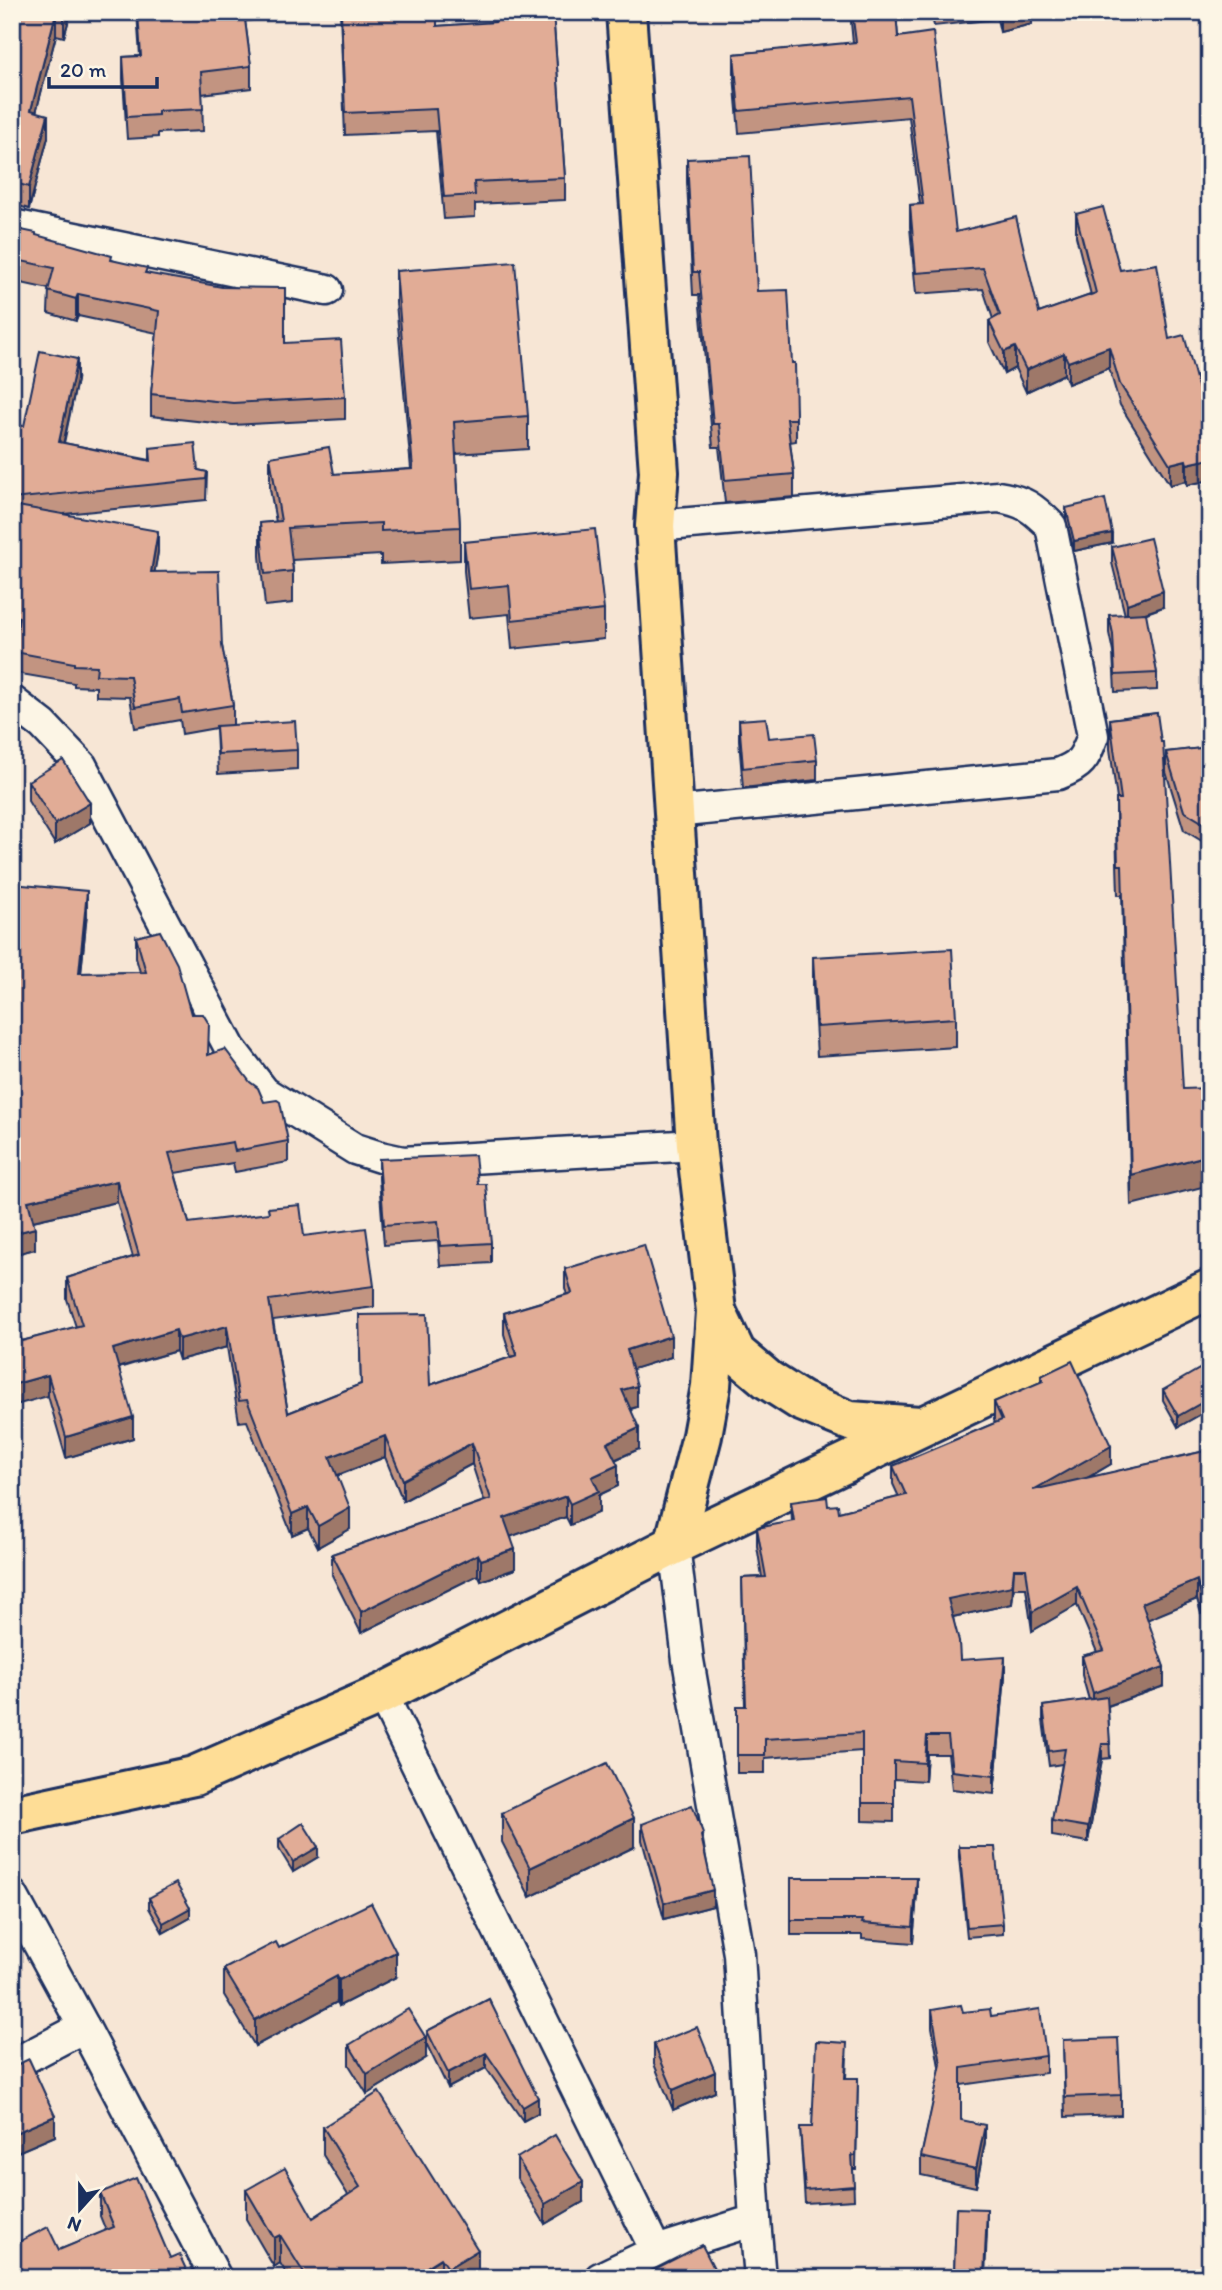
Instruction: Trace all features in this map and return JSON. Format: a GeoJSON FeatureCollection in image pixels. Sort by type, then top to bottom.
{"type":"FeatureCollection","features":[{"type":"Feature","properties":{"kind":"main road"},"geometry":{"type":"LineString","coordinates":[[626,12],[659,472],[655,526],[696,1145],[716,1311],[711,1386],[702,1436],[674,1545]]}},
{"type":"Feature","properties":{"kind":"main road"},"geometry":{"type":"LineString","coordinates":[[12,1815],[194,1776],[382,1693],[674,1545],[1210,1289]]}},
{"type":"Feature","properties":{"kind":"main road"},"geometry":{"type":"LineString","coordinates":[[716,1311],[736,1353],[768,1380],[801,1401],[850,1422],[922,1426]]}},
{"type":"Feature","properties":{"kind":"street"},"geometry":{"type":"LineString","coordinates":[[12,225],[327,290]]}},
{"type":"Feature","properties":{"kind":"street"},"geometry":{"type":"LineString","coordinates":[[655,526],[998,497],[1019,500],[1033,508],[1051,526],[1093,736],[1083,761],[1058,774],[674,812]]}},
{"type":"Feature","properties":{"kind":"street"},"geometry":{"type":"LineString","coordinates":[[12,701],[43,725],[81,765],[230,1048],[264,1091],[355,1149],[403,1162],[696,1145]]}},
{"type":"Feature","properties":{"kind":"street"},"geometry":{"type":"LineString","coordinates":[[674,1545],[688,1660],[739,1954],[760,2278]]}},
{"type":"Feature","properties":{"kind":"street"},"geometry":{"type":"LineString","coordinates":[[382,1693],[656,2251]]}},
{"type":"Feature","properties":{"kind":"street"},"geometry":{"type":"LineString","coordinates":[[12,1895],[216,2278]]}},
{"type":"Feature","properties":{"kind":"street"},"geometry":{"type":"LineString","coordinates":[[12,2064],[83,2027]]}},
{"type":"Feature","properties":{"kind":"street"},"geometry":{"type":"LineString","coordinates":[[600,2278],[656,2251],[755,2220]]}},
{"type":"Feature","properties":{"kind":"building"},"geometry":{"type":"Polygon","coordinates":[[[12,12],[64,12],[64,15],[56,13],[31,110],[48,115],[29,187],[12,182],[12,12]]]}},
{"type":"Feature","properties":{"kind":"building"},"geometry":{"type":"Polygon","coordinates":[[[138,12],[244,12],[251,66],[201,72],[203,109],[158,111],[158,115],[127,117],[123,57],[141,56],[138,12]]]}},
{"type":"Feature","properties":{"kind":"building"},"geometry":{"type":"Polygon","coordinates":[[[341,12],[437,12],[437,26],[495,22],[494,12],[553,12],[565,178],[474,182],[475,195],[444,197],[436,109],[345,113],[341,12]]]}},
{"type":"Feature","properties":{"kind":"building"},"geometry":{"type":"Polygon","coordinates":[[[852,12],[896,12],[898,37],[933,32],[956,232],[1016,217],[1039,313],[1096,293],[1076,214],[1103,207],[1120,270],[1157,264],[1169,339],[1184,335],[1202,401],[1210,400],[1210,459],[1187,464],[1186,460],[1170,464],[1120,384],[1109,347],[1068,362],[1064,353],[1026,370],[1015,347],[1004,352],[989,321],[1000,315],[983,268],[916,273],[910,205],[923,204],[909,96],[739,111],[734,54],[856,42],[852,12]]]}},
{"type":"Feature","properties":{"kind":"building"},"geometry":{"type":"Polygon","coordinates":[[[750,156],[757,291],[788,290],[792,363],[795,363],[796,419],[787,419],[794,474],[725,480],[719,424],[713,424],[699,272],[693,272],[687,159],[750,156]]]}},
{"type":"Feature","properties":{"kind":"building"},"geometry":{"type":"Polygon","coordinates":[[[12,228],[112,256],[111,260],[147,268],[145,273],[222,287],[285,288],[285,343],[341,340],[345,397],[233,403],[151,394],[159,311],[78,294],[76,299],[48,291],[54,268],[12,259],[12,228]]]}},
{"type":"Feature","properties":{"kind":"building"},"geometry":{"type":"Polygon","coordinates":[[[515,262],[528,416],[454,422],[460,527],[381,531],[381,523],[288,528],[293,571],[265,574],[260,523],[281,521],[270,457],[329,447],[334,474],[413,469],[396,271],[515,262]]]}},
{"type":"Feature","properties":{"kind":"building"},"geometry":{"type":"Polygon","coordinates":[[[40,351],[77,359],[59,442],[151,461],[150,448],[195,443],[198,470],[207,472],[206,479],[12,499],[12,425],[24,426],[40,351]]]}},
{"type":"Feature","properties":{"kind":"building"},"geometry":{"type":"Polygon","coordinates":[[[1105,499],[1112,533],[1074,541],[1066,508],[1105,499]]]}},
{"type":"Feature","properties":{"kind":"building"},"geometry":{"type":"Polygon","coordinates":[[[12,505],[158,531],[151,572],[219,571],[222,646],[233,705],[182,713],[180,699],[135,707],[130,676],[96,675],[97,666],[74,665],[15,652],[19,617],[12,615],[12,505]]]}},
{"type":"Feature","properties":{"kind":"building"},"geometry":{"type":"Polygon","coordinates":[[[595,529],[604,610],[512,620],[509,585],[469,589],[464,542],[595,529]]]}},
{"type":"Feature","properties":{"kind":"building"},"geometry":{"type":"Polygon","coordinates":[[[1150,538],[1163,591],[1127,604],[1112,547],[1150,538]]]}},
{"type":"Feature","properties":{"kind":"building"},"geometry":{"type":"Polygon","coordinates":[[[1146,613],[1157,673],[1115,675],[1109,615],[1146,613]]]}},
{"type":"Feature","properties":{"kind":"building"},"geometry":{"type":"Polygon","coordinates":[[[1157,713],[1163,742],[1183,1089],[1210,1088],[1210,1155],[1131,1175],[1122,865],[1118,865],[1116,799],[1121,799],[1110,719],[1157,713]]]}},
{"type":"Feature","properties":{"kind":"building"},"geometry":{"type":"Polygon","coordinates":[[[766,718],[769,738],[814,734],[817,760],[743,768],[739,720],[766,718]]]}},
{"type":"Feature","properties":{"kind":"building"},"geometry":{"type":"Polygon","coordinates":[[[295,721],[297,750],[218,754],[216,726],[295,721]]]}},
{"type":"Feature","properties":{"kind":"building"},"geometry":{"type":"Polygon","coordinates":[[[1210,747],[1210,827],[1184,811],[1166,752],[1210,747]]]}},
{"type":"Feature","properties":{"kind":"building"},"geometry":{"type":"Polygon","coordinates":[[[63,760],[90,803],[55,824],[28,781],[63,760]]]}},
{"type":"Feature","properties":{"kind":"building"},"geometry":{"type":"Polygon","coordinates":[[[12,884],[87,891],[79,973],[146,972],[136,937],[160,931],[177,964],[191,1014],[203,1014],[209,1024],[208,1055],[225,1049],[250,1082],[258,1088],[264,1102],[280,1102],[288,1141],[235,1151],[233,1142],[169,1153],[189,1223],[269,1213],[268,1208],[300,1205],[304,1236],[366,1228],[374,1286],[269,1300],[288,1413],[361,1384],[359,1315],[427,1314],[430,1385],[517,1355],[504,1313],[572,1293],[565,1269],[644,1245],[671,1336],[627,1350],[637,1386],[622,1390],[639,1428],[607,1443],[618,1465],[592,1477],[599,1491],[570,1504],[566,1496],[504,1518],[515,1549],[481,1560],[478,1554],[361,1612],[332,1554],[491,1499],[472,1443],[403,1480],[385,1436],[330,1457],[350,1508],[318,1526],[308,1507],[292,1514],[247,1400],[239,1401],[227,1326],[179,1339],[176,1330],[113,1349],[133,1417],[66,1437],[48,1375],[12,1385],[12,1341],[21,1338],[22,1341],[82,1325],[67,1278],[139,1255],[117,1181],[28,1201],[35,1228],[12,1234],[12,884]]]}},
{"type":"Feature","properties":{"kind":"building"},"geometry":{"type":"Polygon","coordinates":[[[952,949],[956,1018],[817,1027],[813,957],[952,949]]]}},
{"type":"Feature","properties":{"kind":"building"},"geometry":{"type":"Polygon","coordinates":[[[475,1155],[478,1184],[486,1184],[491,1243],[440,1246],[438,1221],[384,1225],[379,1159],[475,1155]]]}},
{"type":"Feature","properties":{"kind":"building"},"geometry":{"type":"Polygon","coordinates":[[[1072,1361],[1111,1446],[1033,1490],[1205,1451],[1210,1470],[1210,1593],[1201,1596],[1197,1580],[1142,1603],[1164,1667],[1093,1693],[1082,1656],[1104,1650],[1077,1587],[1032,1612],[1026,1569],[1014,1569],[1012,1586],[948,1599],[959,1641],[960,1660],[1005,1657],[994,1776],[952,1771],[948,1736],[927,1736],[925,1763],[894,1761],[894,1803],[862,1803],[862,1733],[765,1739],[765,1755],[737,1755],[737,1706],[746,1706],[742,1578],[766,1577],[757,1528],[794,1521],[791,1502],[827,1497],[828,1506],[838,1505],[839,1512],[906,1495],[893,1466],[1002,1420],[994,1402],[1043,1381],[1041,1376],[1072,1361]]]}},
{"type":"Feature","properties":{"kind":"building"},"geometry":{"type":"Polygon","coordinates":[[[1203,1367],[1210,1380],[1210,1398],[1178,1416],[1163,1390],[1203,1367]]]}},
{"type":"Feature","properties":{"kind":"building"},"geometry":{"type":"Polygon","coordinates":[[[1107,1697],[1110,1744],[1102,1744],[1088,1827],[1052,1821],[1065,1749],[1049,1751],[1043,1706],[1107,1697]]]}},
{"type":"Feature","properties":{"kind":"building"},"geometry":{"type":"Polygon","coordinates":[[[607,1763],[634,1818],[530,1868],[502,1813],[607,1763]]]}},
{"type":"Feature","properties":{"kind":"building"},"geometry":{"type":"Polygon","coordinates":[[[692,1805],[703,1833],[701,1836],[713,1890],[664,1903],[642,1824],[692,1805]]]}},
{"type":"Feature","properties":{"kind":"building"},"geometry":{"type":"Polygon","coordinates":[[[303,1823],[318,1847],[293,1862],[279,1839],[303,1823]]]}},
{"type":"Feature","properties":{"kind":"building"},"geometry":{"type":"Polygon","coordinates":[[[959,1847],[995,1847],[1003,1924],[967,1927],[959,1847]]]}},
{"type":"Feature","properties":{"kind":"building"},"geometry":{"type":"Polygon","coordinates":[[[791,1878],[917,1878],[913,1927],[862,1923],[863,1920],[791,1920],[791,1878]]]}},
{"type":"Feature","properties":{"kind":"building"},"geometry":{"type":"Polygon","coordinates":[[[176,1883],[190,1908],[163,1923],[149,1898],[176,1883]]]}},
{"type":"Feature","properties":{"kind":"building"},"geometry":{"type":"Polygon","coordinates":[[[371,1903],[396,1952],[339,1980],[337,1976],[255,2020],[224,1969],[276,1942],[279,1948],[371,1903]]]}},
{"type":"Feature","properties":{"kind":"building"},"geometry":{"type":"Polygon","coordinates":[[[489,1999],[538,2098],[523,2107],[486,2053],[448,2073],[427,2031],[489,1999]]]}},
{"type":"Feature","properties":{"kind":"building"},"geometry":{"type":"Polygon","coordinates":[[[961,2005],[963,2012],[990,2009],[991,2016],[1040,2009],[1046,2056],[961,2068],[961,2120],[985,2125],[976,2169],[921,2157],[941,2064],[932,2010],[961,2005]]]}},
{"type":"Feature","properties":{"kind":"building"},"geometry":{"type":"Polygon","coordinates":[[[408,2009],[426,2038],[367,2074],[349,2045],[408,2009]]]}},
{"type":"Feature","properties":{"kind":"building"},"geometry":{"type":"Polygon","coordinates":[[[697,2027],[715,2072],[673,2090],[654,2044],[697,2027]]]}},
{"type":"Feature","properties":{"kind":"building"},"geometry":{"type":"Polygon","coordinates":[[[1118,2038],[1121,2095],[1065,2097],[1063,2040],[1118,2038]]]}},
{"type":"Feature","properties":{"kind":"building"},"geometry":{"type":"Polygon","coordinates":[[[816,2041],[847,2043],[845,2078],[858,2078],[856,2156],[852,2155],[854,2186],[805,2190],[800,2127],[812,2127],[816,2041]]]}},
{"type":"Feature","properties":{"kind":"building"},"geometry":{"type":"Polygon","coordinates":[[[29,2059],[55,2116],[13,2134],[12,2067],[29,2059]]]}},
{"type":"Feature","properties":{"kind":"building"},"geometry":{"type":"Polygon","coordinates":[[[379,2092],[478,2250],[448,2268],[441,2258],[409,2278],[307,2278],[280,2235],[274,2238],[246,2190],[285,2168],[313,2218],[360,2187],[323,2127],[379,2092]]]}},
{"type":"Feature","properties":{"kind":"building"},"geometry":{"type":"Polygon","coordinates":[[[555,2135],[583,2182],[545,2204],[517,2158],[555,2135]]]}},
{"type":"Feature","properties":{"kind":"building"},"geometry":{"type":"Polygon","coordinates":[[[136,2178],[170,2258],[179,2254],[190,2278],[12,2278],[12,2245],[48,2227],[59,2250],[114,2227],[100,2193],[136,2178]]]}},
{"type":"Feature","properties":{"kind":"building"},"geometry":{"type":"Polygon","coordinates":[[[956,2208],[987,2209],[984,2277],[954,2275],[956,2208]]]}},
{"type":"Feature","properties":{"kind":"building"},"geometry":{"type":"Polygon","coordinates":[[[702,2245],[719,2278],[637,2278],[702,2245]]]}}]}
